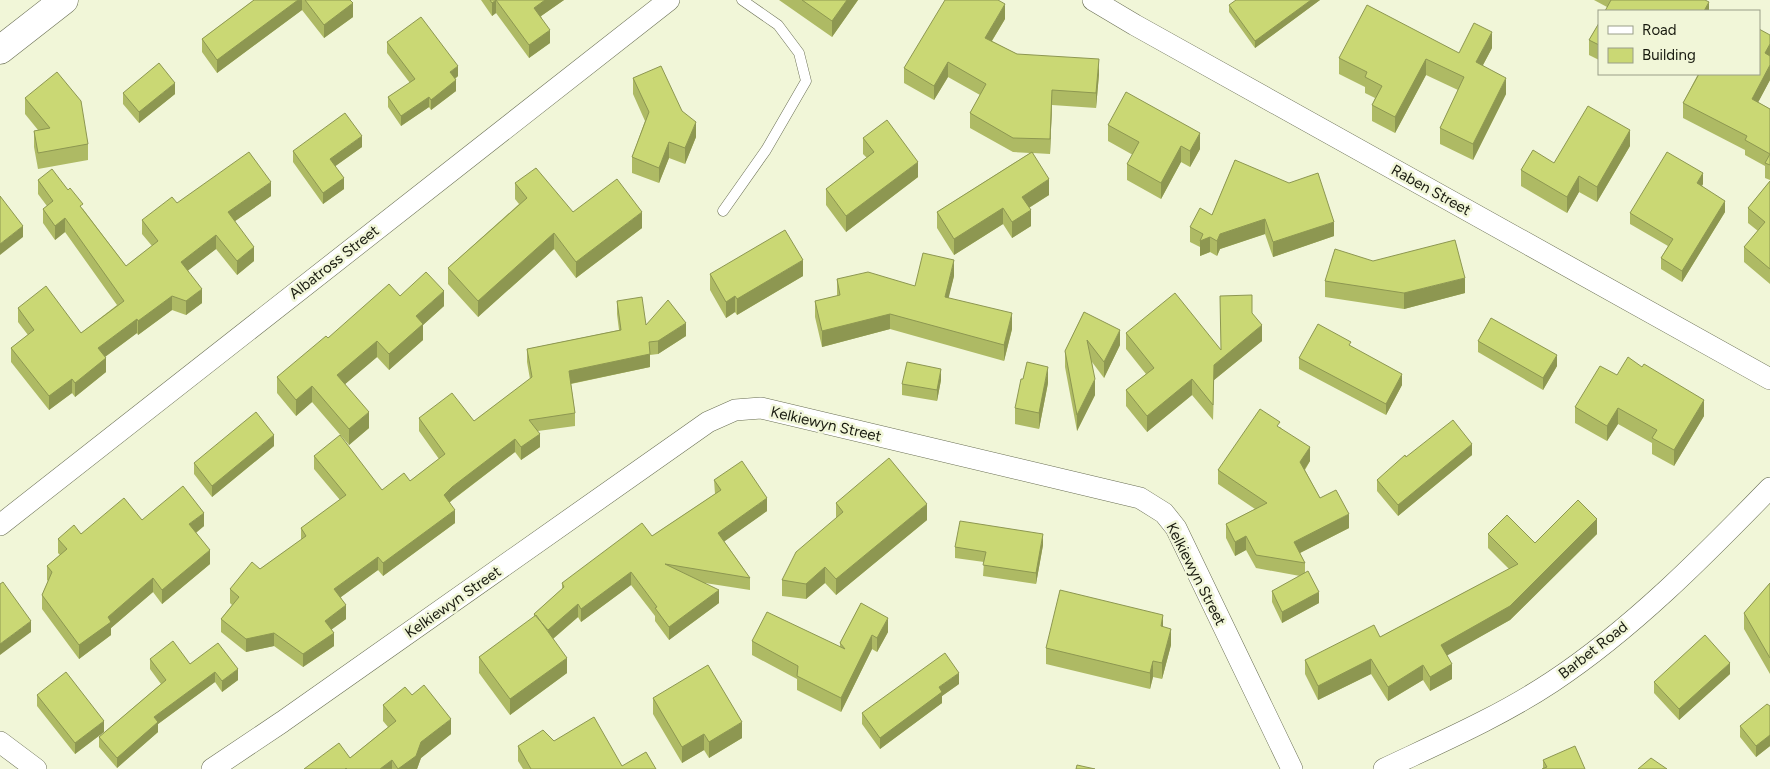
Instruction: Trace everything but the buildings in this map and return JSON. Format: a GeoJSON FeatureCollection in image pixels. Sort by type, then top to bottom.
{"type":"FeatureCollection","features":[{"type":"Feature","properties":{"kind":"street"},"geometry":{"type":"LineString","coordinates":[[0,50],[64,0]]}},
{"type":"Feature","properties":{"kind":"street","name":"Albatross Street"},"geometry":{"type":"LineString","coordinates":[[0,524],[669,0]]}},
{"type":"Feature","properties":{"kind":"street","name":"Raben Street"},"geometry":{"type":"LineString","coordinates":[[1093,0],[1152,35],[1770,379]]}},
{"type":"Feature","properties":{"kind":"street","name":"Kelkiewyn Street"},"geometry":{"type":"LineString","coordinates":[[212,769],[290,717],[708,422],[734,410],[761,408],[1140,498],[1164,513],[1176,528],[1292,769]]}},
{"type":"Feature","properties":{"kind":"street","name":"Barbet Road"},"geometry":{"type":"LineString","coordinates":[[1384,769],[1485,721],[1552,682],[1609,640],[1697,562],[1770,488]]}},
{"type":"Feature","properties":{"kind":"street"},"geometry":{"type":"LineString","coordinates":[[0,742],[36,769]]}},
{"type":"Feature","properties":{"kind":"lane"},"geometry":{"type":"LineString","coordinates":[[723,211],[766,150],[806,81],[799,53],[778,25],[742,0]]}}]}
